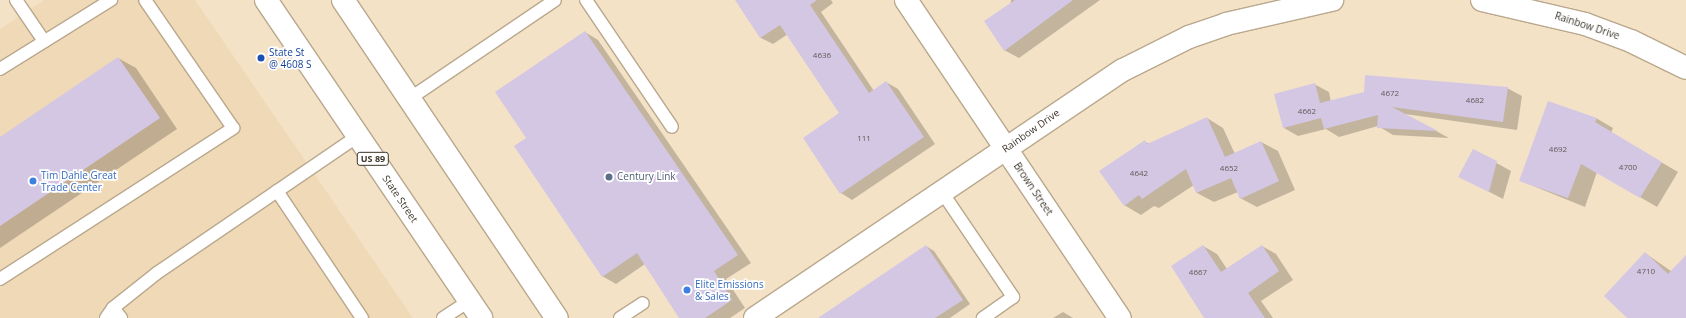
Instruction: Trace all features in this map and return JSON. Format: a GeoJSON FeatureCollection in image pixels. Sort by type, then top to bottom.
{"type":"FeatureCollection","features":[{"type":"Feature","properties":{"kind":"street","name":"State Street"},"geometry":{"type":"LineString","coordinates":[[266,0],[475,310]]}},
{"type":"Feature","properties":{"kind":"street"},"geometry":{"type":"LineString","coordinates":[[343,0],[557,318]]}},
{"type":"Feature","properties":{"kind":"street","name":"Brown Street"},"geometry":{"type":"LineString","coordinates":[[906,0],[1120,318]]}},
{"type":"Feature","properties":{"kind":"street","name":"Rainbow Drive"},"geometry":{"type":"LineString","coordinates":[[755,318],[1006,149],[1093,88],[1155,53],[1240,20],[1332,0]]}},
{"type":"Feature","properties":{"kind":"street","name":"Rainbow Drive"},"geometry":{"type":"LineString","coordinates":[[1482,0],[1585,24],[1631,41],[1686,68]]}},
{"type":"Feature","properties":{"kind":"lane"},"geometry":{"type":"LineString","coordinates":[[16,0],[44,42]]}},
{"type":"Feature","properties":{"kind":"lane"},"geometry":{"type":"LineString","coordinates":[[0,69],[111,0]]}},
{"type":"Feature","properties":{"kind":"lane"},"geometry":{"type":"LineString","coordinates":[[0,279],[233,128],[145,0]]}},
{"type":"Feature","properties":{"kind":"lane"},"geometry":{"type":"LineString","coordinates":[[409,99],[555,0]]}},
{"type":"Feature","properties":{"kind":"lane"},"geometry":{"type":"LineString","coordinates":[[586,0],[672,127]]}},
{"type":"Feature","properties":{"kind":"lane"},"geometry":{"type":"LineString","coordinates":[[106,318],[113,308],[157,273],[358,136]]}},
{"type":"Feature","properties":{"kind":"lane"},"geometry":{"type":"LineString","coordinates":[[277,191],[362,318]]}},
{"type":"Feature","properties":{"kind":"lane"},"geometry":{"type":"LineString","coordinates":[[942,192],[1013,297],[983,318]]}},
{"type":"Feature","properties":{"kind":"lane"},"geometry":{"type":"LineString","coordinates":[[620,318],[643,303]]}},
{"type":"Feature","properties":{"kind":"lane"},"geometry":{"type":"LineString","coordinates":[[113,308],[120,318]]}},
{"type":"Feature","properties":{"kind":"lane"},"geometry":{"type":"LineString","coordinates":[[443,318],[475,310]]}},
{"type":"Feature","properties":{"kind":"shaded area"},"geometry":{"type":"Polygon","coordinates":[[[44,0],[195,0],[413,318],[0,318],[0,29],[44,0]]]}},
{"type":"Feature","properties":{"kind":"building"},"geometry":{"type":"Polygon","coordinates":[[[735,0],[817,0],[810,5],[869,93],[886,81],[924,137],[840,194],[803,138],[839,113],[780,25],[760,38],[735,0]]]}},
{"type":"Feature","properties":{"kind":"building"},"geometry":{"type":"Polygon","coordinates":[[[1015,0],[1073,0],[1004,51],[984,21],[1015,0]]]}},
{"type":"Feature","properties":{"kind":"building","name":"Century Link"},"geometry":{"type":"Polygon","coordinates":[[[585,31],[738,255],[714,271],[732,300],[705,318],[679,318],[637,253],[602,277],[514,146],[526,138],[495,92],[585,31]]]}},
{"type":"Feature","properties":{"kind":"building","name":"Tim Dahle Great Trade Center"},"geometry":{"type":"Polygon","coordinates":[[[118,57],[160,118],[0,226],[0,137],[118,57]]]}},
{"type":"Feature","properties":{"kind":"building"},"geometry":{"type":"Polygon","coordinates":[[[1365,75],[1508,87],[1503,122],[1392,107],[1438,131],[1377,128],[1378,115],[1324,129],[1321,118],[1283,128],[1274,94],[1315,83],[1320,103],[1364,92],[1365,75]]]}},
{"type":"Feature","properties":{"kind":"building"},"geometry":{"type":"Polygon","coordinates":[[[1548,101],[1597,118],[1595,122],[1662,162],[1640,198],[1581,164],[1568,198],[1519,181],[1548,101]]]}},
{"type":"Feature","properties":{"kind":"building"},"geometry":{"type":"Polygon","coordinates":[[[1207,117],[1225,157],[1261,141],[1279,181],[1240,199],[1231,178],[1196,193],[1186,169],[1142,199],[1139,195],[1124,206],[1099,171],[1145,140],[1147,144],[1207,117]]]}},
{"type":"Feature","properties":{"kind":"building"},"geometry":{"type":"Polygon","coordinates":[[[1473,149],[1497,161],[1489,192],[1458,177],[1473,149]]]}},
{"type":"Feature","properties":{"kind":"building"},"geometry":{"type":"Polygon","coordinates":[[[926,245],[963,300],[935,318],[818,318],[926,245]]]}},
{"type":"Feature","properties":{"kind":"building"},"geometry":{"type":"Polygon","coordinates":[[[1203,245],[1221,272],[1262,245],[1279,271],[1248,293],[1265,318],[1204,318],[1171,266],[1203,245]]]}},
{"type":"Feature","properties":{"kind":"building"},"geometry":{"type":"Polygon","coordinates":[[[1645,252],[1668,274],[1686,255],[1686,318],[1627,318],[1604,296],[1645,252]]]}},
{"type":"Feature","properties":{"kind":"place","name":"State St @ 4608 S"},"geometry":{"type":"Point","coordinates":[261,58]}},
{"type":"Feature","properties":{"kind":"place","name":"Century Link"},"geometry":{"type":"Point","coordinates":[609,177]}},
{"type":"Feature","properties":{"kind":"place","name":"Tim Dahle Great Trade Center"},"geometry":{"type":"Point","coordinates":[33,181]}},
{"type":"Feature","properties":{"kind":"place","name":"Elite Emissions & Sales"},"geometry":{"type":"Point","coordinates":[687,290]}}]}
